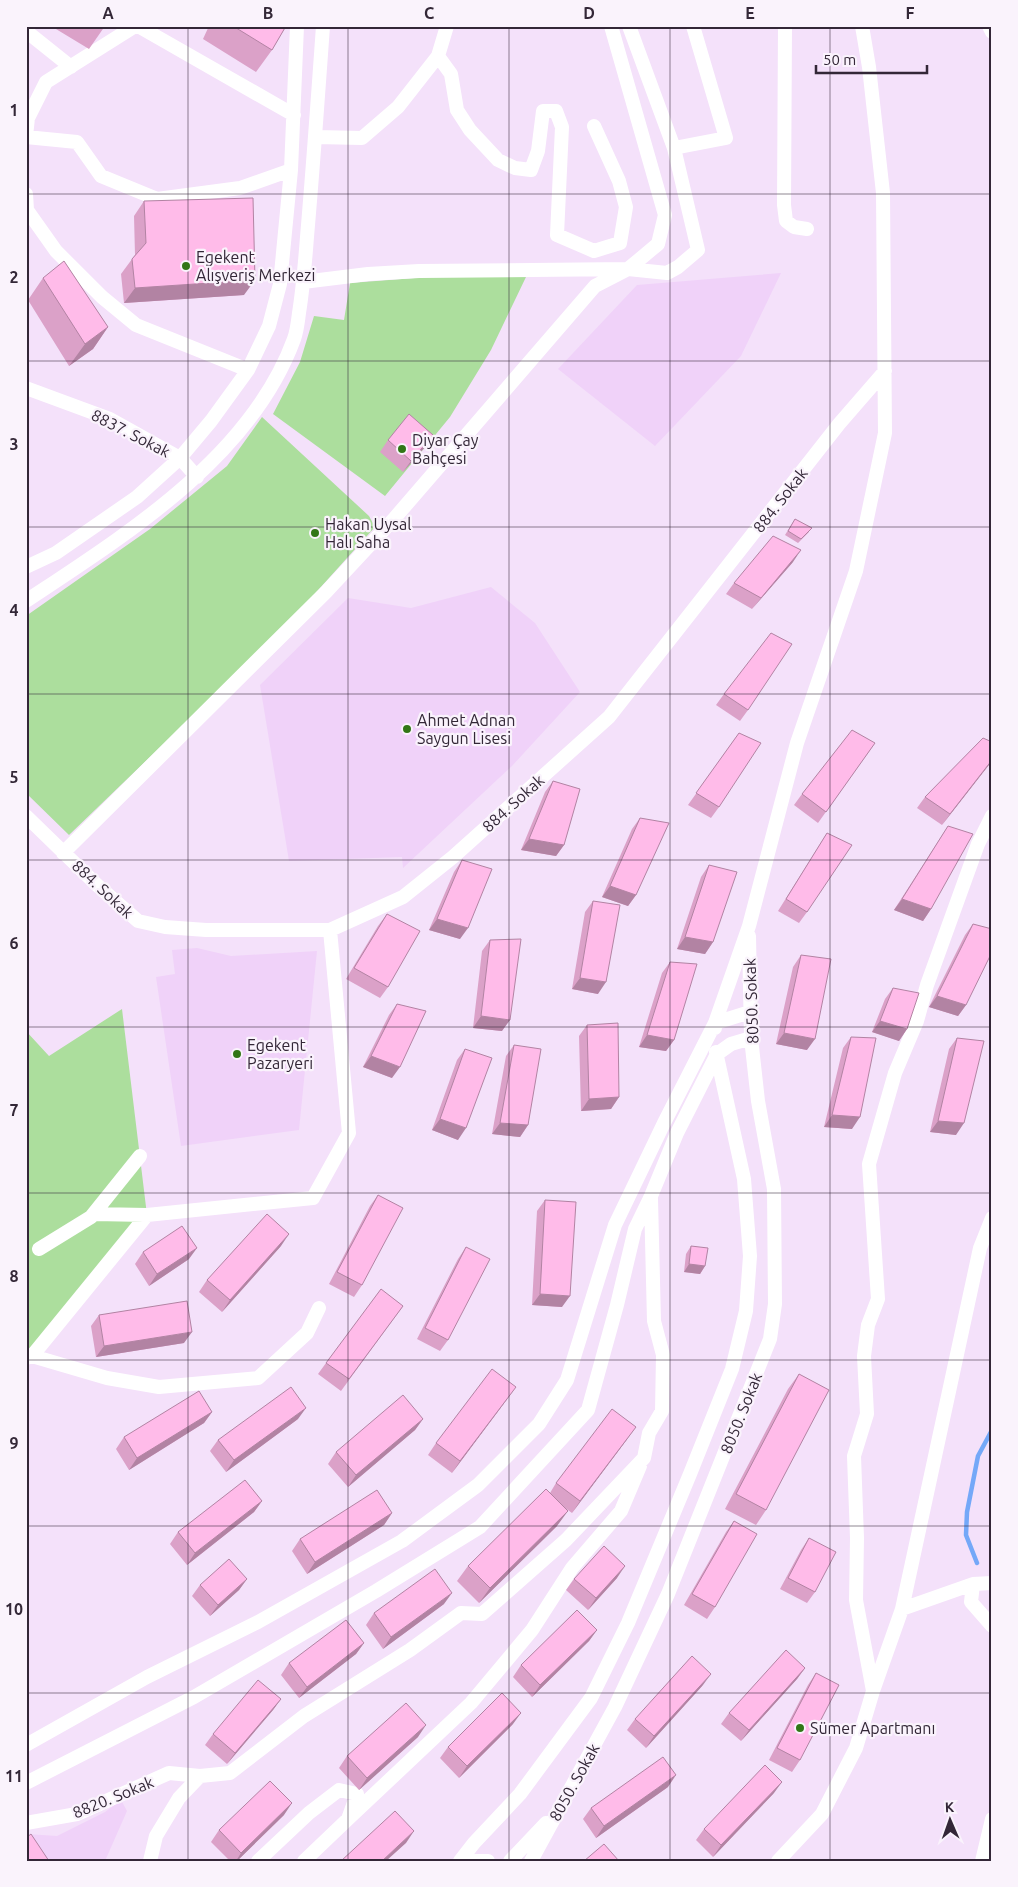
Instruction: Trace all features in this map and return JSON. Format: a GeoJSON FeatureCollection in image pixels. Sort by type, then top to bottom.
{"type":"FeatureCollection","features":[{"type":"Feature","properties":{"kind":"street"},"geometry":{"type":"LineString","coordinates":[[290,170],[240,188],[157,199],[101,176],[77,142],[26,136],[28,118],[46,82],[137,26],[294,115]]}},
{"type":"Feature","properties":{"kind":"street"},"geometry":{"type":"LineString","coordinates":[[26,567],[56,553],[137,497],[180,458],[211,421],[248,370],[269,326],[280,284],[294,115],[298,26]]}},
{"type":"Feature","properties":{"kind":"street"},"geometry":{"type":"LineString","coordinates":[[26,601],[108,547],[197,477],[234,438],[278,377],[295,336],[303,282],[316,137],[323,26]]}},
{"type":"Feature","properties":{"kind":"street"},"geometry":{"type":"LineString","coordinates":[[316,137],[362,138],[398,107],[438,56],[447,26]]}},
{"type":"Feature","properties":{"kind":"street"},"geometry":{"type":"LineString","coordinates":[[64,853],[339,578],[393,520],[595,286],[628,269],[658,244],[665,215],[611,26]]}},
{"type":"Feature","properties":{"kind":"street"},"geometry":{"type":"LineString","coordinates":[[303,282],[368,274],[419,271],[628,269],[668,273],[678,267],[698,250],[674,148],[629,26]]}},
{"type":"Feature","properties":{"kind":"street"},"geometry":{"type":"LineString","coordinates":[[674,148],[726,138],[693,26]]}},
{"type":"Feature","properties":{"kind":"street"},"geometry":{"type":"LineString","coordinates":[[786,26],[784,205],[786,221],[794,227],[807,229]]}},
{"type":"Feature","properties":{"kind":"street"},"geometry":{"type":"LineString","coordinates":[[26,1745],[147,1677],[258,1622],[402,1541],[478,1485],[539,1424],[567,1380],[616,1224],[664,1123],[715,1023],[749,926],[797,742],[856,570],[885,433],[883,193],[869,67],[862,26]]}},
{"type":"Feature","properties":{"kind":"street"},"geometry":{"type":"LineString","coordinates":[[989,26],[992,32]]}},
{"type":"Feature","properties":{"kind":"street"},"geometry":{"type":"LineString","coordinates":[[26,31],[71,67]]}},
{"type":"Feature","properties":{"kind":"street"},"geometry":{"type":"LineString","coordinates":[[438,56],[451,74],[457,110],[470,130],[498,160],[515,168],[531,170],[538,151],[543,111],[556,111],[562,127],[557,235],[594,251],[620,243],[626,207],[619,181],[594,126]]}},
{"type":"Feature","properties":{"kind":"street"},"geometry":{"type":"LineString","coordinates":[[26,194],[27,210],[56,251],[102,297],[136,325],[248,370]]}},
{"type":"Feature","properties":{"kind":"street","name":"884. Sokak"},"geometry":{"type":"LineString","coordinates":[[26,816],[138,921],[165,927],[206,930],[330,930],[403,896],[453,856],[610,717],[839,424],[885,371]]}},
{"type":"Feature","properties":{"kind":"street","name":"8837. Sokak"},"geometry":{"type":"LineString","coordinates":[[26,388],[110,419],[180,458],[197,477]]}},
{"type":"Feature","properties":{"kind":"street"},"geometry":{"type":"LineString","coordinates":[[873,1691],[856,1600],[857,1538],[854,1456],[867,1414],[864,1356],[868,1325],[878,1299],[869,1164],[895,1073],[917,1021],[927,985],[978,844],[992,816]]}},
{"type":"Feature","properties":{"kind":"street","name":"8050. Sokak"},"geometry":{"type":"LineString","coordinates":[[532,1861],[557,1810],[615,1707],[668,1594],[770,1339],[775,1304],[774,1190],[758,1101],[750,1038],[749,926]]}},
{"type":"Feature","properties":{"kind":"street"},"geometry":{"type":"LineString","coordinates":[[94,1214],[147,1215],[313,1198],[349,1133],[330,930]]}},
{"type":"Feature","properties":{"kind":"street"},"geometry":{"type":"LineString","coordinates":[[715,1023],[750,1012]]}},
{"type":"Feature","properties":{"kind":"street","name":"8050. Sokak"},"geometry":{"type":"LineString","coordinates":[[460,1861],[474,1843],[520,1794],[591,1698],[628,1623],[732,1369],[746,1310],[750,1256],[744,1179],[716,1054],[715,1023]]}},
{"type":"Feature","properties":{"kind":"street"},"geometry":{"type":"LineString","coordinates":[[26,1784],[194,1696],[376,1591],[480,1527],[588,1410],[617,1305],[634,1229],[651,1196],[677,1133],[716,1054],[731,1044],[750,1038]]}},
{"type":"Feature","properties":{"kind":"street"},"geometry":{"type":"LineString","coordinates":[[40,1249],[94,1214],[140,1156]]}},
{"type":"Feature","properties":{"kind":"street"},"geometry":{"type":"LineString","coordinates":[[304,1861],[471,1703],[532,1630],[572,1568],[621,1511],[644,1458],[649,1433],[662,1412],[662,1355],[654,1321],[651,1196]]}},
{"type":"Feature","properties":{"kind":"street"},"geometry":{"type":"LineString","coordinates":[[147,1215],[29,1357],[107,1378],[159,1387],[258,1378],[307,1333],[319,1308]]}},
{"type":"Feature","properties":{"kind":"street"},"geometry":{"type":"LineString","coordinates":[[778,1861],[822,1814],[856,1748],[873,1691],[902,1609],[980,1248],[992,1218]]}},
{"type":"Feature","properties":{"kind":"street","name":"8820. Sokak"},"geometry":{"type":"LineString","coordinates":[[26,1822],[77,1814],[170,1773],[200,1776],[230,1773],[304,1716],[410,1650],[461,1613],[482,1614],[566,1540],[644,1458]]}},
{"type":"Feature","properties":{"kind":"street"},"geometry":{"type":"LineString","coordinates":[[902,1609],[972,1584],[992,1584]]}},
{"type":"Feature","properties":{"kind":"street"},"geometry":{"type":"LineString","coordinates":[[972,1584],[971,1602],[992,1626]]}},
{"type":"Feature","properties":{"kind":"street"},"geometry":{"type":"LineString","coordinates":[[150,1861],[156,1836],[179,1798],[200,1776]]}},
{"type":"Feature","properties":{"kind":"street"},"geometry":{"type":"LineString","coordinates":[[258,1861],[310,1813],[340,1790],[357,1794],[348,1819]]}},
{"type":"Feature","properties":{"kind":"street"},"geometry":{"type":"LineString","coordinates":[[510,1861],[557,1810]]}},
{"type":"Feature","properties":{"kind":"street"},"geometry":{"type":"LineString","coordinates":[[982,1861],[992,1819]]}},
{"type":"Feature","properties":{"kind":"street"},"geometry":{"type":"LineString","coordinates":[[475,1861],[488,1861]]}},
{"type":"Feature","properties":{"kind":"shaded area"},"geometry":{"type":"Polygon","coordinates":[[[781,273],[741,356],[655,446],[558,369],[637,285],[781,273]]]}},
{"type":"Feature","properties":{"kind":"shaded area","name":"Ahmet Adnan Saygun Lisesi"},"geometry":{"type":"Polygon","coordinates":[[[491,587],[535,623],[580,692],[512,766],[403,868],[402,857],[289,861],[260,685],[348,598],[411,608],[491,587]]]}},
{"type":"Feature","properties":{"kind":"shaded area","name":"Egekent Pazaryeri"},"geometry":{"type":"Polygon","coordinates":[[[197,948],[231,956],[317,951],[299,1130],[181,1146],[156,977],[175,974],[172,950],[197,948]]]}},
{"type":"Feature","properties":{"kind":"shaded area"},"geometry":{"type":"Polygon","coordinates":[[[121,1800],[127,1811],[105,1861],[26,1861],[26,1834],[57,1836],[105,1812],[121,1800]]]}},
{"type":"Feature","properties":{"kind":"green space"},"geometry":{"type":"Polygon","coordinates":[[[428,277],[526,277],[491,350],[450,417],[385,496],[273,414],[300,362],[314,316],[344,320],[350,283],[428,277]]]}},
{"type":"Feature","properties":{"kind":"green space"},"geometry":{"type":"Polygon","coordinates":[[[262,417],[369,516],[375,527],[283,629],[69,835],[26,793],[26,616],[150,529],[227,466],[262,417]]]}},
{"type":"Feature","properties":{"kind":"green space"},"geometry":{"type":"Polygon","coordinates":[[[122,1009],[147,1215],[26,1355],[26,1031],[49,1056],[122,1009]]]}},
{"type":"Feature","properties":{"kind":"building"},"geometry":{"type":"Polygon","coordinates":[[[233,26],[286,26],[272,50],[233,26]]]}},
{"type":"Feature","properties":{"kind":"building","name":"Egekent Alışveriş Merkezi"},"geometry":{"type":"Polygon","coordinates":[[[253,198],[255,280],[135,288],[132,259],[146,243],[144,201],[253,198]]]}},
{"type":"Feature","properties":{"kind":"building"},"geometry":{"type":"Polygon","coordinates":[[[64,261],[108,327],[85,344],[43,278],[64,261]]]}},
{"type":"Feature","properties":{"kind":"building"},"geometry":{"type":"Polygon","coordinates":[[[409,414],[433,435],[411,461],[388,440],[409,414]]]}},
{"type":"Feature","properties":{"kind":"building"},"geometry":{"type":"Polygon","coordinates":[[[795,519],[812,528],[801,539],[788,531],[795,519]]]}},
{"type":"Feature","properties":{"kind":"building"},"geometry":{"type":"Polygon","coordinates":[[[773,536],[801,550],[761,598],[734,583],[773,536]]]}},
{"type":"Feature","properties":{"kind":"building"},"geometry":{"type":"Polygon","coordinates":[[[771,633],[792,644],[748,710],[724,694],[771,633]]]}},
{"type":"Feature","properties":{"kind":"building"},"geometry":{"type":"Polygon","coordinates":[[[852,730],[875,743],[826,812],[802,794],[852,730]]]}},
{"type":"Feature","properties":{"kind":"building"},"geometry":{"type":"Polygon","coordinates":[[[739,733],[761,743],[719,807],[696,793],[739,733]]]}},
{"type":"Feature","properties":{"kind":"building"},"geometry":{"type":"Polygon","coordinates":[[[983,738],[992,742],[992,760],[950,814],[925,797],[983,738]]]}},
{"type":"Feature","properties":{"kind":"building"},"geometry":{"type":"Polygon","coordinates":[[[553,781],[580,789],[564,845],[529,839],[553,781]]]}},
{"type":"Feature","properties":{"kind":"building"},"geometry":{"type":"Polygon","coordinates":[[[640,818],[669,823],[636,895],[610,886],[640,818]]]}},
{"type":"Feature","properties":{"kind":"building"},"geometry":{"type":"Polygon","coordinates":[[[948,826],[973,834],[931,909],[902,899],[948,826]]]}},
{"type":"Feature","properties":{"kind":"building"},"geometry":{"type":"Polygon","coordinates":[[[827,833],[852,845],[807,912],[786,899],[827,833]]]}},
{"type":"Feature","properties":{"kind":"building"},"geometry":{"type":"Polygon","coordinates":[[[462,860],[492,869],[468,928],[437,919],[462,860]]]}},
{"type":"Feature","properties":{"kind":"building"},"geometry":{"type":"Polygon","coordinates":[[[709,865],[737,872],[713,942],[685,937],[709,865]]]}},
{"type":"Feature","properties":{"kind":"building"},"geometry":{"type":"Polygon","coordinates":[[[593,901],[620,905],[606,982],[580,978],[593,901]]]}},
{"type":"Feature","properties":{"kind":"building"},"geometry":{"type":"Polygon","coordinates":[[[387,914],[420,931],[388,987],[354,968],[387,914]]]}},
{"type":"Feature","properties":{"kind":"building"},"geometry":{"type":"Polygon","coordinates":[[[973,924],[992,929],[992,952],[966,1005],[937,996],[973,924]]]}},
{"type":"Feature","properties":{"kind":"building"},"geometry":{"type":"Polygon","coordinates":[[[521,939],[510,1020],[481,1016],[490,940],[521,939]]]}},
{"type":"Feature","properties":{"kind":"building"},"geometry":{"type":"Polygon","coordinates":[[[801,955],[831,959],[815,1039],[784,1033],[801,955]]]}},
{"type":"Feature","properties":{"kind":"building"},"geometry":{"type":"Polygon","coordinates":[[[670,962],[697,964],[674,1040],[647,1035],[670,962]]]}},
{"type":"Feature","properties":{"kind":"building"},"geometry":{"type":"Polygon","coordinates":[[[893,988],[919,993],[907,1029],[880,1021],[893,988]]]}},
{"type":"Feature","properties":{"kind":"building"},"geometry":{"type":"Polygon","coordinates":[[[397,1004],[426,1011],[400,1067],[371,1056],[397,1004]]]}},
{"type":"Feature","properties":{"kind":"building"},"geometry":{"type":"Polygon","coordinates":[[[618,1023],[619,1097],[589,1099],[587,1025],[618,1023]]]}},
{"type":"Feature","properties":{"kind":"building"},"geometry":{"type":"Polygon","coordinates":[[[851,1037],[876,1038],[860,1117],[832,1115],[851,1037]]]}},
{"type":"Feature","properties":{"kind":"building"},"geometry":{"type":"Polygon","coordinates":[[[957,1038],[984,1041],[964,1123],[938,1121],[957,1038]]]}},
{"type":"Feature","properties":{"kind":"building"},"geometry":{"type":"Polygon","coordinates":[[[514,1045],[541,1049],[528,1125],[500,1123],[514,1045]]]}},
{"type":"Feature","properties":{"kind":"building"},"geometry":{"type":"Polygon","coordinates":[[[465,1049],[492,1058],[466,1128],[440,1119],[465,1049]]]}},
{"type":"Feature","properties":{"kind":"building"},"geometry":{"type":"Polygon","coordinates":[[[378,1195],[403,1208],[362,1285],[337,1272],[378,1195]]]}},
{"type":"Feature","properties":{"kind":"building"},"geometry":{"type":"Polygon","coordinates":[[[545,1200],[576,1202],[570,1296],[540,1294],[545,1200]]]}},
{"type":"Feature","properties":{"kind":"building"},"geometry":{"type":"Polygon","coordinates":[[[267,1214],[289,1234],[230,1300],[207,1280],[267,1214]]]}},
{"type":"Feature","properties":{"kind":"building"},"geometry":{"type":"Polygon","coordinates":[[[182,1226],[197,1248],[157,1274],[143,1252],[182,1226]]]}},
{"type":"Feature","properties":{"kind":"building"},"geometry":{"type":"Polygon","coordinates":[[[691,1246],[708,1248],[705,1266],[689,1264],[691,1246]]]}},
{"type":"Feature","properties":{"kind":"building"},"geometry":{"type":"Polygon","coordinates":[[[466,1247],[490,1259],[448,1340],[425,1328],[466,1247]]]}},
{"type":"Feature","properties":{"kind":"building"},"geometry":{"type":"Polygon","coordinates":[[[381,1289],[403,1306],[349,1379],[326,1363],[381,1289]]]}},
{"type":"Feature","properties":{"kind":"building"},"geometry":{"type":"Polygon","coordinates":[[[187,1301],[192,1332],[104,1346],[99,1315],[187,1301]]]}},
{"type":"Feature","properties":{"kind":"building"},"geometry":{"type":"Polygon","coordinates":[[[492,1369],[516,1387],[460,1461],[436,1443],[492,1369]]]}},
{"type":"Feature","properties":{"kind":"building"},"geometry":{"type":"Polygon","coordinates":[[[799,1374],[829,1390],[766,1510],[736,1494],[799,1374]]]}},
{"type":"Feature","properties":{"kind":"building"},"geometry":{"type":"Polygon","coordinates":[[[291,1387],[306,1408],[234,1460],[218,1440],[291,1387]]]}},
{"type":"Feature","properties":{"kind":"building"},"geometry":{"type":"Polygon","coordinates":[[[199,1391],[212,1412],[137,1458],[124,1437],[199,1391]]]}},
{"type":"Feature","properties":{"kind":"building"},"geometry":{"type":"Polygon","coordinates":[[[403,1395],[423,1419],[356,1475],[336,1452],[403,1395]]]}},
{"type":"Feature","properties":{"kind":"building"},"geometry":{"type":"Polygon","coordinates":[[[612,1409],[636,1427],[580,1501],[556,1483],[612,1409]]]}},
{"type":"Feature","properties":{"kind":"building"},"geometry":{"type":"Polygon","coordinates":[[[245,1480],[262,1501],[195,1553],[178,1532],[245,1480]]]}},
{"type":"Feature","properties":{"kind":"building"},"geometry":{"type":"Polygon","coordinates":[[[546,1489],[568,1511],[490,1588],[468,1566],[546,1489]]]}},
{"type":"Feature","properties":{"kind":"building"},"geometry":{"type":"Polygon","coordinates":[[[377,1490],[392,1513],[315,1562],[300,1539],[377,1490]]]}},
{"type":"Feature","properties":{"kind":"building"},"geometry":{"type":"Polygon","coordinates":[[[734,1521],[757,1534],[715,1607],[692,1594],[734,1521]]]}},
{"type":"Feature","properties":{"kind":"building"},"geometry":{"type":"Polygon","coordinates":[[[809,1538],[836,1552],[815,1592],[788,1578],[809,1538]]]}},
{"type":"Feature","properties":{"kind":"building"},"geometry":{"type":"Polygon","coordinates":[[[604,1546],[625,1566],[596,1598],[574,1579],[604,1546]]]}},
{"type":"Feature","properties":{"kind":"building"},"geometry":{"type":"Polygon","coordinates":[[[229,1559],[247,1579],[218,1605],[200,1585],[229,1559]]]}},
{"type":"Feature","properties":{"kind":"building"},"geometry":{"type":"Polygon","coordinates":[[[435,1569],[452,1593],[391,1637],[374,1613],[435,1569]]]}},
{"type":"Feature","properties":{"kind":"building"},"geometry":{"type":"Polygon","coordinates":[[[577,1610],[597,1630],[540,1685],[521,1665],[577,1610]]]}},
{"type":"Feature","properties":{"kind":"building"},"geometry":{"type":"Polygon","coordinates":[[[346,1620],[364,1643],[307,1687],[289,1663],[346,1620]]]}},
{"type":"Feature","properties":{"kind":"building"},"geometry":{"type":"Polygon","coordinates":[[[786,1650],[805,1668],[749,1730],[729,1713],[786,1650]]]}},
{"type":"Feature","properties":{"kind":"building"},"geometry":{"type":"Polygon","coordinates":[[[692,1656],[711,1674],[654,1736],[635,1719],[692,1656]]]}},
{"type":"Feature","properties":{"kind":"building","name":"Sümer Apartmanı"},"geometry":{"type":"Polygon","coordinates":[[[816,1673],[839,1685],[800,1760],[777,1748],[816,1673]]]}},
{"type":"Feature","properties":{"kind":"building"},"geometry":{"type":"Polygon","coordinates":[[[258,1680],[281,1699],[235,1753],[213,1734],[258,1680]]]}},
{"type":"Feature","properties":{"kind":"building"},"geometry":{"type":"Polygon","coordinates":[[[502,1693],[521,1713],[467,1766],[448,1747],[502,1693]]]}},
{"type":"Feature","properties":{"kind":"building"},"geometry":{"type":"Polygon","coordinates":[[[406,1703],[426,1725],[367,1778],[347,1756],[406,1703]]]}},
{"type":"Feature","properties":{"kind":"building"},"geometry":{"type":"Polygon","coordinates":[[[663,1757],[676,1775],[604,1826],[591,1808],[663,1757]]]}},
{"type":"Feature","properties":{"kind":"building"},"geometry":{"type":"Polygon","coordinates":[[[765,1765],[782,1782],[721,1845],[704,1829],[765,1765]]]}},
{"type":"Feature","properties":{"kind":"building"},"geometry":{"type":"Polygon","coordinates":[[[270,1781],[292,1803],[241,1853],[219,1830],[270,1781]]]}},
{"type":"Feature","properties":{"kind":"building"},"geometry":{"type":"Polygon","coordinates":[[[395,1811],[414,1831],[382,1861],[341,1861],[395,1811]]]}},
{"type":"Feature","properties":{"kind":"building"},"geometry":{"type":"Polygon","coordinates":[[[31,1834],[49,1861],[26,1861],[26,1838],[31,1834]]]}},
{"type":"Feature","properties":{"kind":"building"},"geometry":{"type":"Polygon","coordinates":[[[604,1844],[619,1861],[584,1861],[604,1844]]]}},
{"type":"Feature","properties":{"kind":"waterway"},"geometry":{"type":"LineString","coordinates":[[977,1563],[966,1535],[967,1512],[978,1456],[992,1430]]}},
{"type":"Feature","properties":{"kind":"place","name":"Egekent Alışveriş Merkezi"},"geometry":{"type":"Point","coordinates":[186,266]}},
{"type":"Feature","properties":{"kind":"place","name":"Diyar Çay Bahçesi"},"geometry":{"type":"Point","coordinates":[402,449]}},
{"type":"Feature","properties":{"kind":"place","name":"Hakan Uysal Halı Saha"},"geometry":{"type":"Point","coordinates":[315,533]}},
{"type":"Feature","properties":{"kind":"place","name":"Ahmet Adnan Saygun Lisesi"},"geometry":{"type":"Point","coordinates":[407,729]}},
{"type":"Feature","properties":{"kind":"place","name":"Egekent Pazaryeri"},"geometry":{"type":"Point","coordinates":[237,1054]}},
{"type":"Feature","properties":{"kind":"place","name":"Sümer Apartmanı"},"geometry":{"type":"Point","coordinates":[800,1728]}}]}
